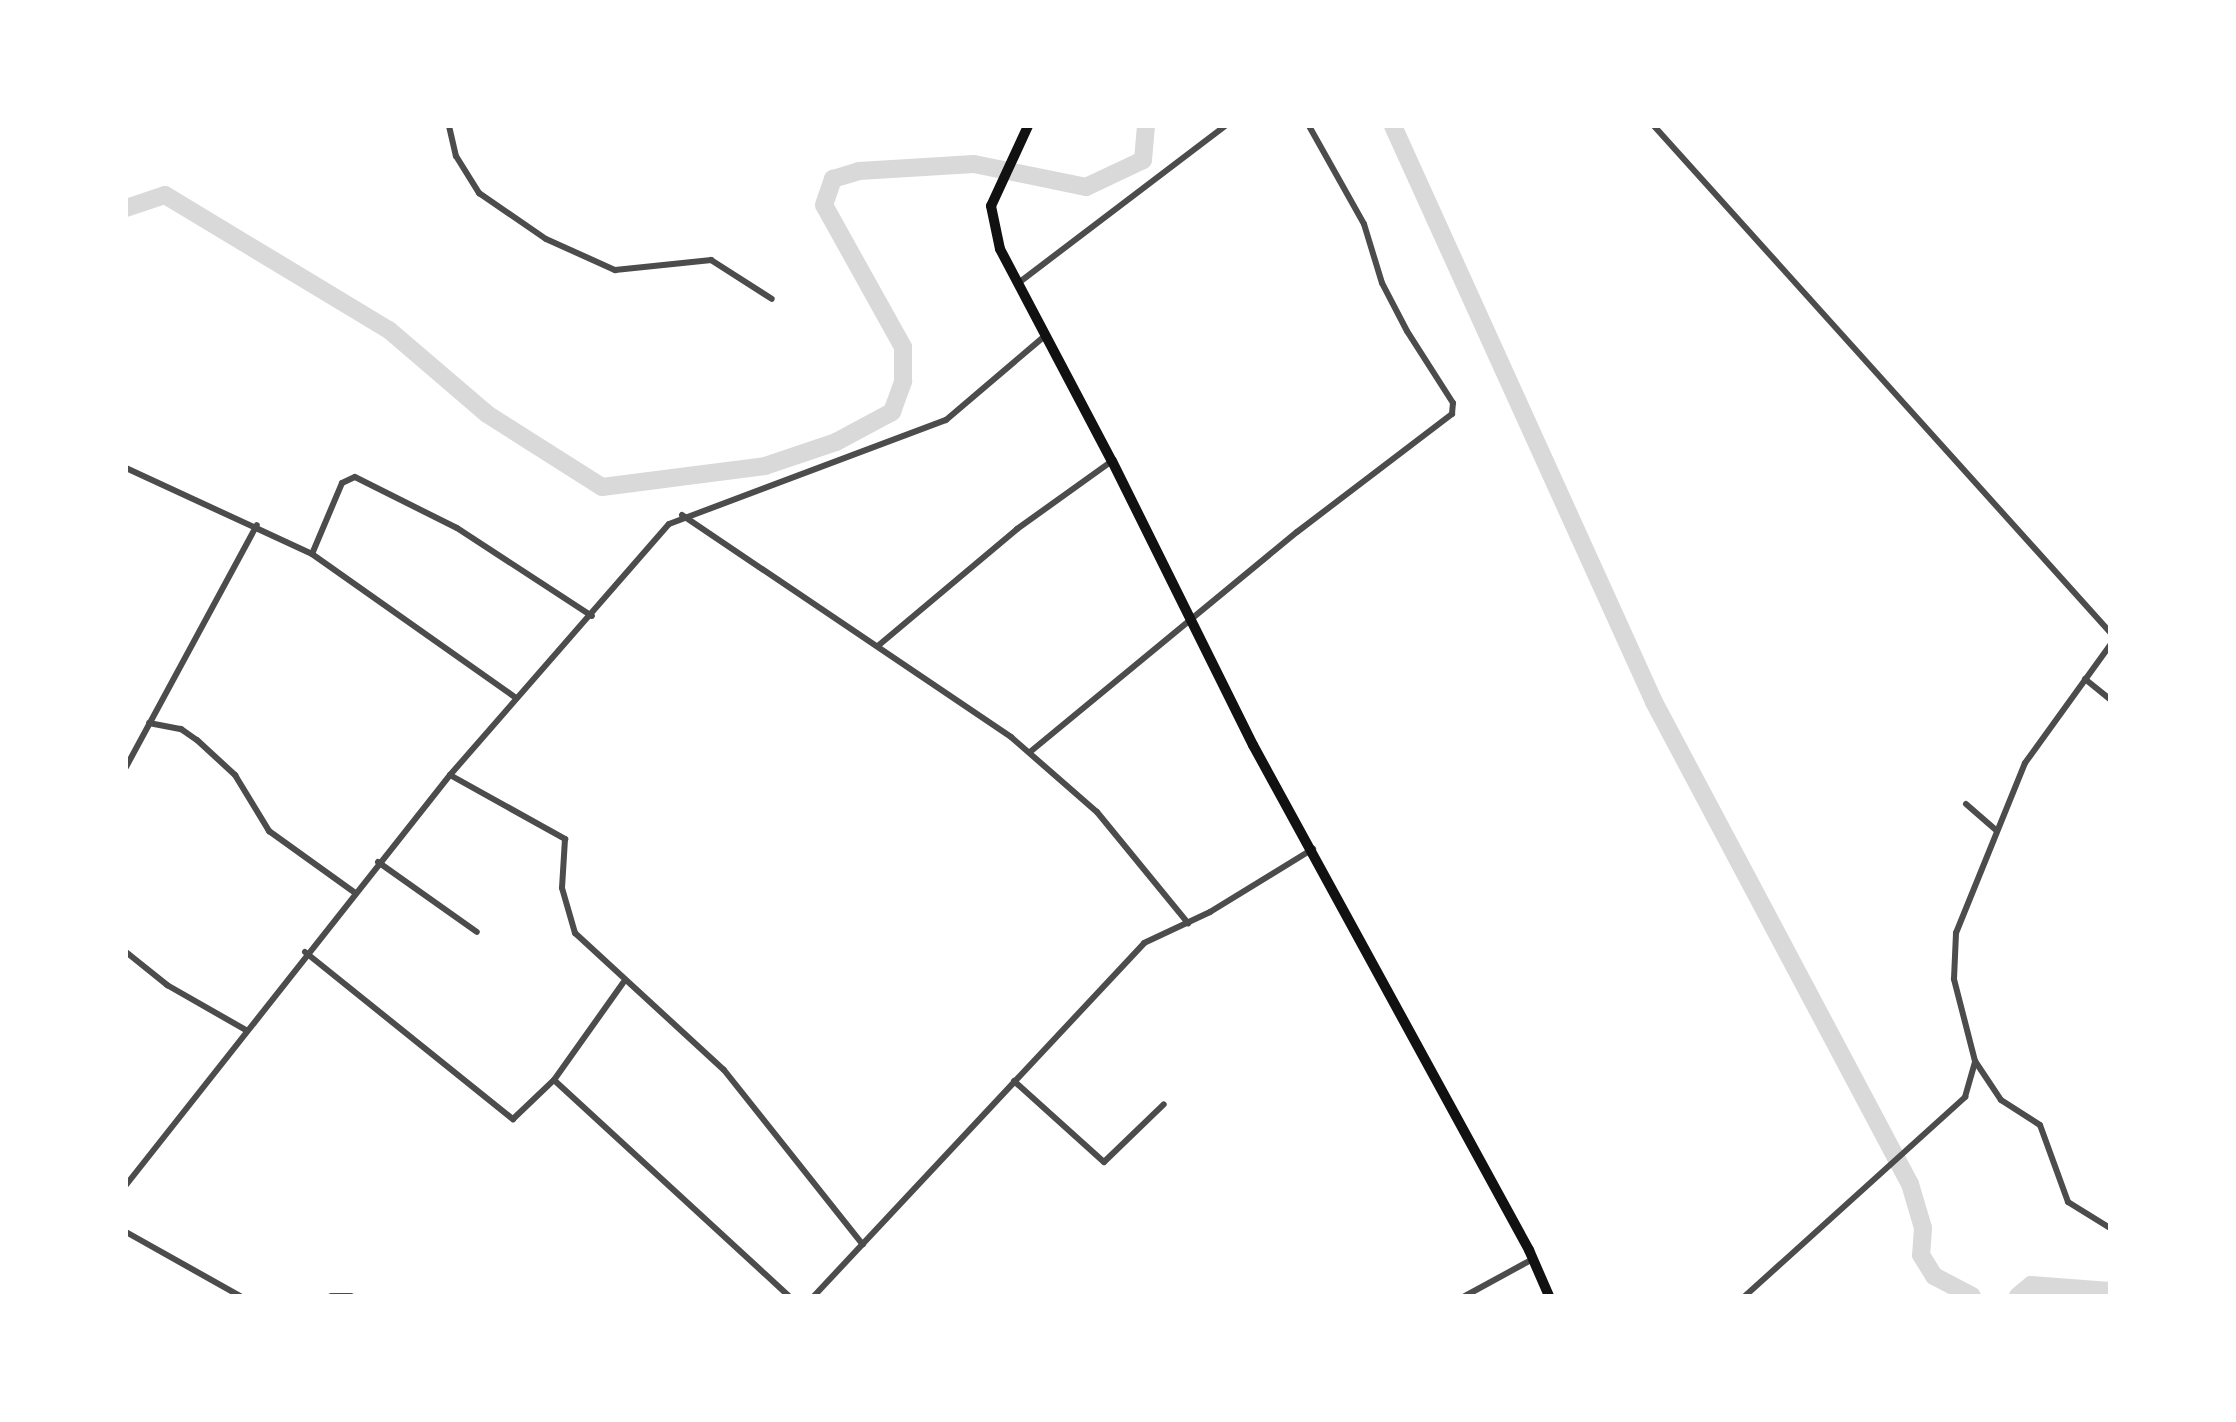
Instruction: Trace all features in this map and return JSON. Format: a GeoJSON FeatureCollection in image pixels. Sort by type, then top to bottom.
{"type":"FeatureCollection","features":[{"type":"Feature","properties":{"kind":"highway"},"geometry":{"type":"LineString","coordinates":[[1028,126],[991,206],[1000,249],[1112,461],[1188,620],[1533,1259],[1549,1296]]}},
{"type":"Feature","properties":{"kind":"street"},"geometry":{"type":"LineString","coordinates":[[449,126],[456,156],[479,193],[546,239],[615,270],[711,260],[772,299]]}},
{"type":"Feature","properties":{"kind":"street"},"geometry":{"type":"LineString","coordinates":[[1017,284],[1225,126]]}},
{"type":"Feature","properties":{"kind":"street"},"geometry":{"type":"LineString","coordinates":[[1030,752],[1188,620],[1453,411],[1382,283],[1364,224],[1309,126]]}},
{"type":"Feature","properties":{"kind":"street"},"geometry":{"type":"LineString","coordinates":[[1654,126],[2110,632]]}},
{"type":"Feature","properties":{"kind":"street"},"geometry":{"type":"LineString","coordinates":[[126,1185],[378,862],[516,698],[592,616],[656,536],[682,515],[946,420],[1046,335]]}},
{"type":"Feature","properties":{"kind":"street"},"geometry":{"type":"LineString","coordinates":[[879,645],[1017,529],[1112,461]]}},
{"type":"Feature","properties":{"kind":"street"},"geometry":{"type":"LineString","coordinates":[[126,468],[257,525],[312,554],[516,698]]}},
{"type":"Feature","properties":{"kind":"street"},"geometry":{"type":"LineString","coordinates":[[312,554],[342,483],[355,477],[457,528],[592,616]]}},
{"type":"Feature","properties":{"kind":"street"},"geometry":{"type":"LineString","coordinates":[[682,515],[879,645],[1030,752],[1097,812],[1188,923]]}},
{"type":"Feature","properties":{"kind":"street"},"geometry":{"type":"LineString","coordinates":[[126,767],[257,525]]}},
{"type":"Feature","properties":{"kind":"street"},"geometry":{"type":"LineString","coordinates":[[1745,1296],[1960,1104],[1973,1081],[1975,1061],[1952,950],[1996,830],[2025,763],[2110,645]]}},
{"type":"Feature","properties":{"kind":"street"},"geometry":{"type":"LineString","coordinates":[[2085,679],[2110,699]]}},
{"type":"Feature","properties":{"kind":"street"},"geometry":{"type":"LineString","coordinates":[[149,723],[181,729],[197,740],[235,775],[269,831],[354,892]]}},
{"type":"Feature","properties":{"kind":"street"},"geometry":{"type":"LineString","coordinates":[[450,775],[565,839],[565,913],[590,952],[724,1070],[863,1245]]}},
{"type":"Feature","properties":{"kind":"street"},"geometry":{"type":"LineString","coordinates":[[1966,804],[1996,830]]}},
{"type":"Feature","properties":{"kind":"street"},"geometry":{"type":"LineString","coordinates":[[814,1296],[1144,943],[1188,923],[1313,849]]}},
{"type":"Feature","properties":{"kind":"street"},"geometry":{"type":"LineString","coordinates":[[378,862],[477,932]]}},
{"type":"Feature","properties":{"kind":"street"},"geometry":{"type":"LineString","coordinates":[[126,952],[167,985],[246,1030]]}},
{"type":"Feature","properties":{"kind":"street"},"geometry":{"type":"LineString","coordinates":[[305,952],[509,1117],[523,1115],[554,1080],[623,983]]}},
{"type":"Feature","properties":{"kind":"street"},"geometry":{"type":"LineString","coordinates":[[1975,1061],[2001,1100],[2040,1125],[2068,1202],[2110,1228]]}},
{"type":"Feature","properties":{"kind":"street"},"geometry":{"type":"LineString","coordinates":[[554,1080],[789,1296]]}},
{"type":"Feature","properties":{"kind":"street"},"geometry":{"type":"LineString","coordinates":[[1014,1081],[1104,1162],[1164,1104]]}},
{"type":"Feature","properties":{"kind":"street"},"geometry":{"type":"LineString","coordinates":[[126,1232],[240,1296]]}},
{"type":"Feature","properties":{"kind":"street"},"geometry":{"type":"LineString","coordinates":[[1465,1296],[1533,1259]]}},
{"type":"Feature","properties":{"kind":"street"},"geometry":{"type":"LineString","coordinates":[[331,1296],[351,1296]]}},
{"type":"Feature","properties":{"kind":"waterway"},"geometry":{"type":"LineString","coordinates":[[126,208],[165,195],[389,330],[487,414],[602,487],[765,466],[836,442],[892,412],[903,381],[903,347],[824,205],[833,179],[859,171],[974,164],[1086,187],[1143,160],[1146,126]]}},
{"type":"Feature","properties":{"kind":"waterway"},"geometry":{"type":"LineString","coordinates":[[1393,126],[1654,702],[1910,1184],[1923,1228],[1921,1255],[1934,1276],[1972,1296]]}},
{"type":"Feature","properties":{"kind":"waterway"},"geometry":{"type":"LineString","coordinates":[[2018,1296],[2031,1285],[2110,1291]]}}]}
